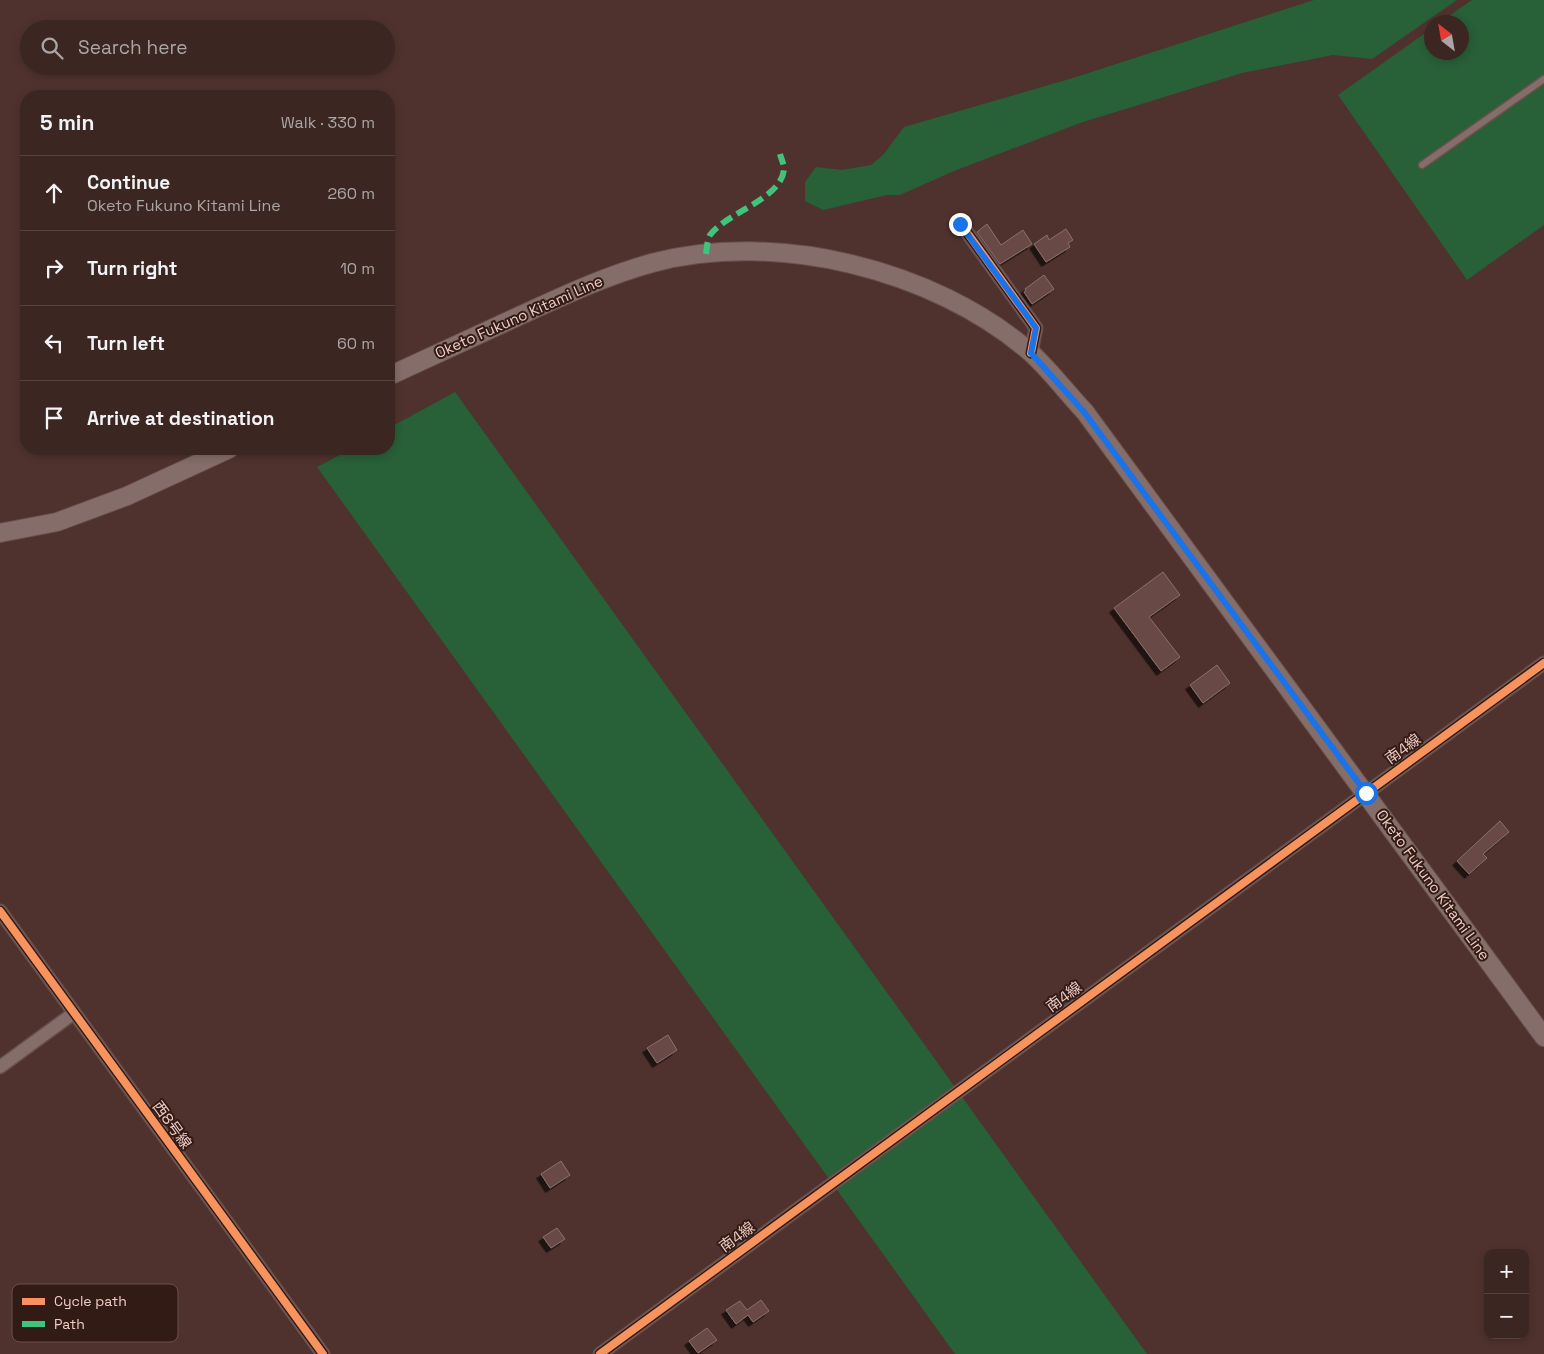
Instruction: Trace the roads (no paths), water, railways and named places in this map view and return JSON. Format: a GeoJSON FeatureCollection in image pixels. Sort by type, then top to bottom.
{"type":"FeatureCollection","features":[{"type":"Feature","properties":{"kind":"main road","name":"Oketo Fukuno Kitami Line"},"geometry":{"type":"LineString","coordinates":[[395,373],[591,283],[653,263],[706,254],[765,251],[815,256],[878,270],[944,297],[1001,330],[1031,353],[1090,420],[1544,1037]]}},
{"type":"Feature","properties":{"kind":"main road"},"geometry":{"type":"LineString","coordinates":[[0,533],[57,522],[128,496],[216,455]]}},
{"type":"Feature","properties":{"kind":"street"},"geometry":{"type":"LineString","coordinates":[[960,224],[1036,328],[1031,353]]}},
{"type":"Feature","properties":{"kind":"street","name":"南4線"},"geometry":{"type":"LineString","coordinates":[[600,1354],[1544,663]]}},
{"type":"Feature","properties":{"kind":"street","name":"西8号線"},"geometry":{"type":"LineString","coordinates":[[0,911],[323,1354]]}},
{"type":"Feature","properties":{"kind":"street"},"geometry":{"type":"LineString","coordinates":[[0,1067],[74,1013]]}},
{"type":"Feature","properties":{"kind":"lane"},"geometry":{"type":"LineString","coordinates":[[1422,165],[1544,79]]}}]}
